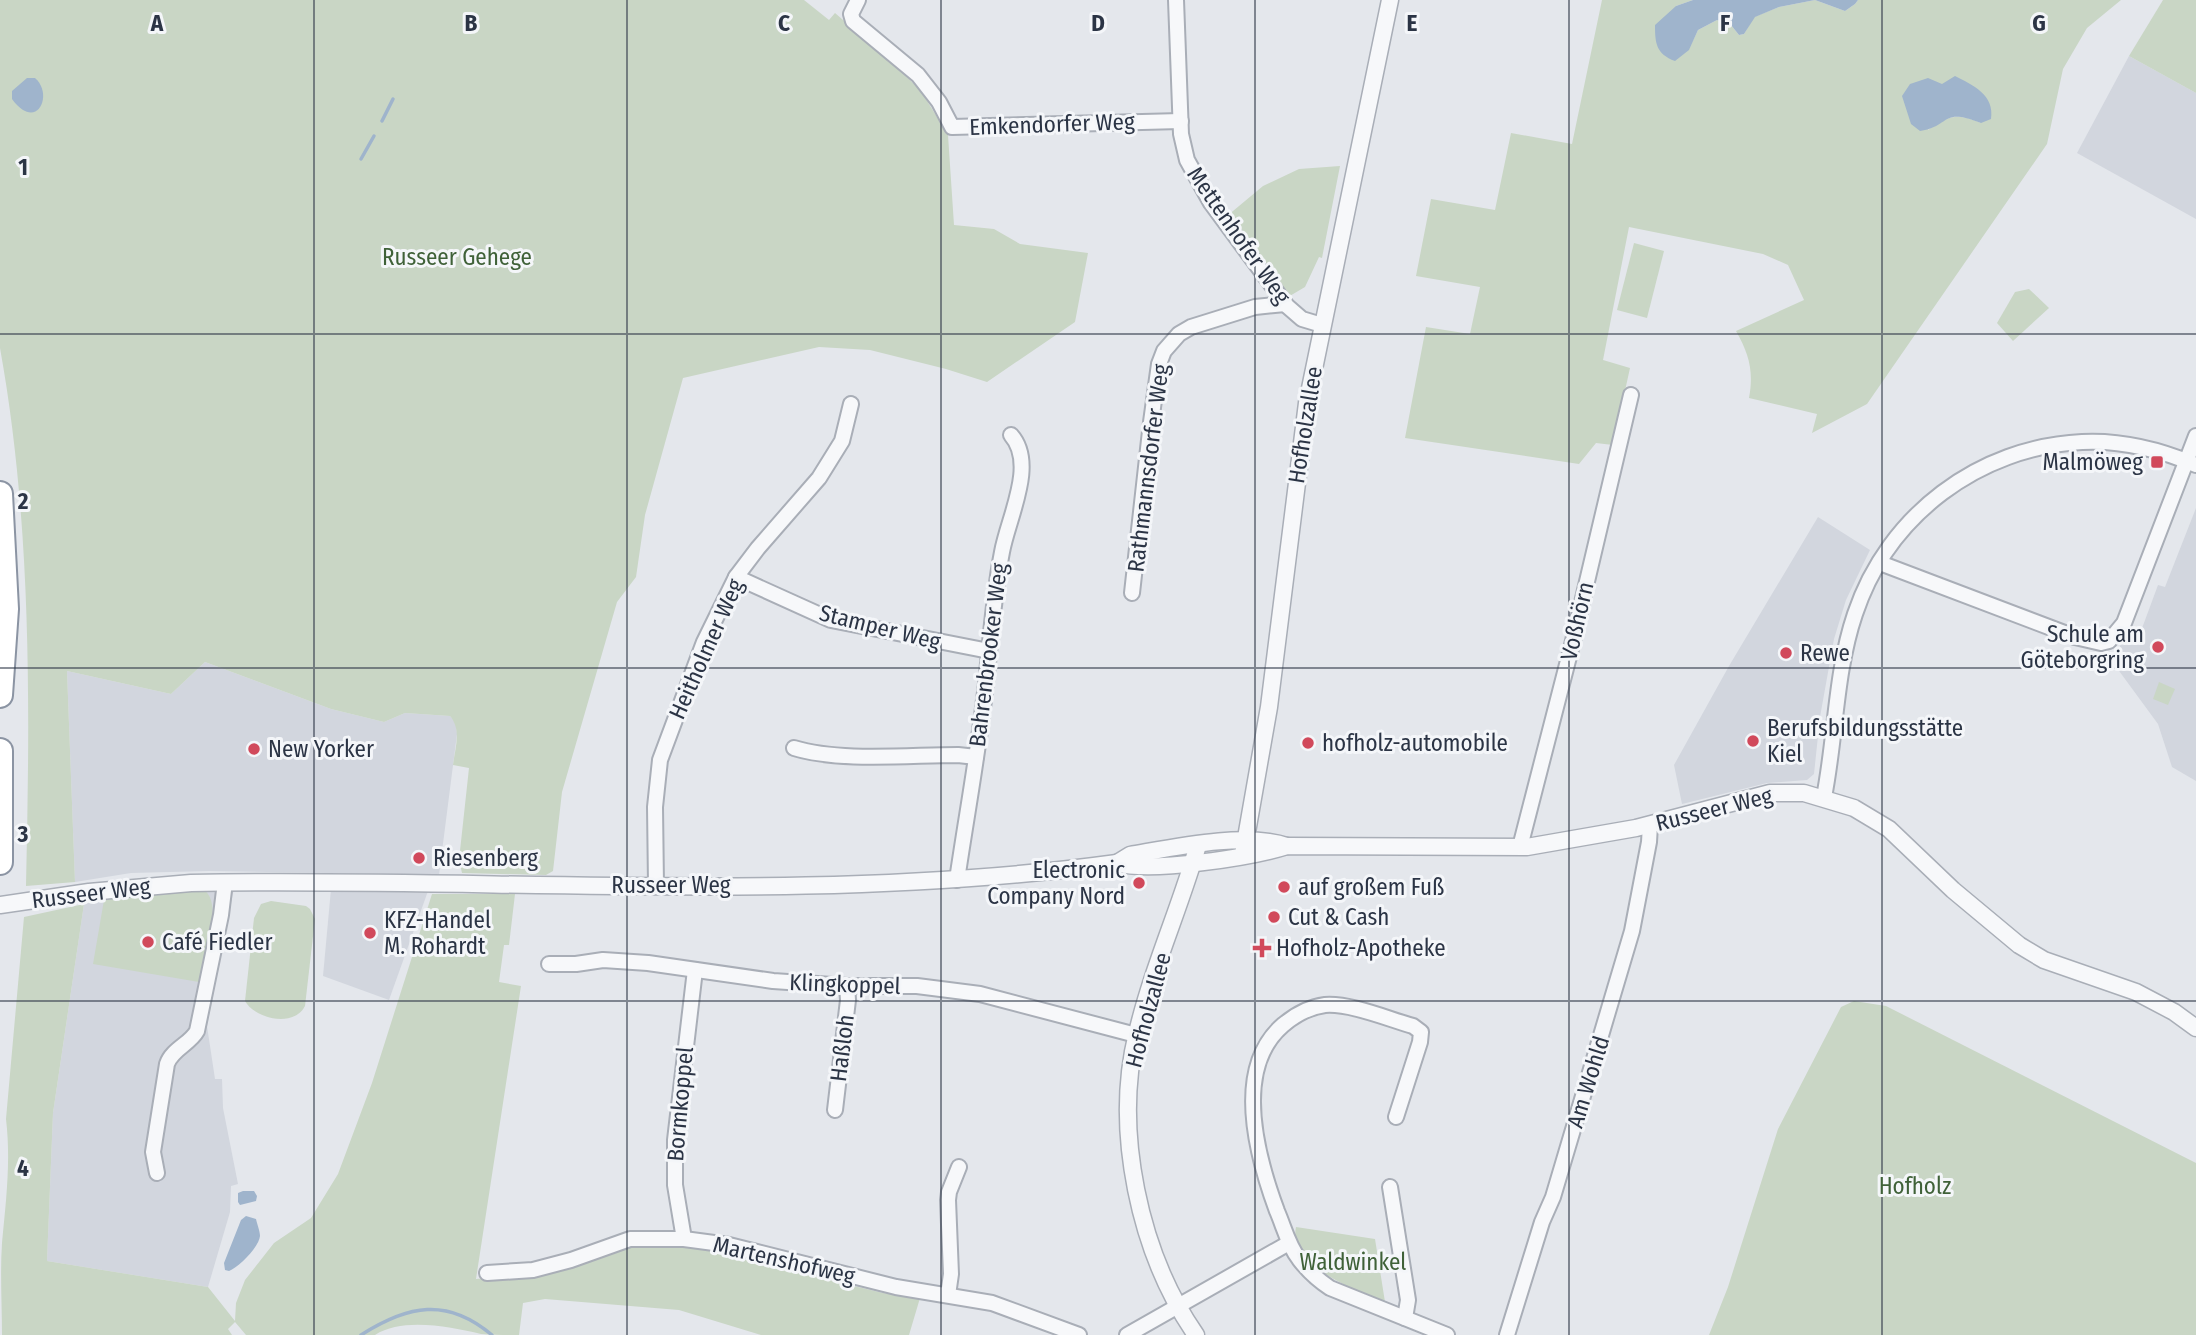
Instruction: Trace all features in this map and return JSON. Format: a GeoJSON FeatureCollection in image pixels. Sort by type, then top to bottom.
{"type":"FeatureCollection","features":[{"type":"Feature","properties":{"kind":"highway"},"geometry":{"type":"LineString","coordinates":[[0,494],[6,609],[0,695]]}},
{"type":"Feature","properties":{"kind":"highway"},"geometry":{"type":"LineString","coordinates":[[0,751],[0,862]]}},
{"type":"Feature","properties":{"kind":"street","name":"Emkendorfer Weg"},"geometry":{"type":"LineString","coordinates":[[858,0],[851,14],[857,25],[918,75],[939,102],[953,127],[1181,121]]}},
{"type":"Feature","properties":{"kind":"street","name":"Mettenhofer Weg"},"geometry":{"type":"LineString","coordinates":[[1177,0],[1181,121],[1187,160],[1199,184],[1285,304],[1302,319],[1322,325]]}},
{"type":"Feature","properties":{"kind":"street","name":"Hofholzallee"},"geometry":{"type":"LineString","coordinates":[[1244,847],[1269,707],[1301,446],[1322,325],[1390,0]]}},
{"type":"Feature","properties":{"kind":"street","name":"Rathmannsdorfer Weg"},"geometry":{"type":"LineString","coordinates":[[1132,593],[1151,422],[1159,364],[1164,351],[1179,334],[1191,327],[1255,307],[1285,304]]}},
{"type":"Feature","properties":{"kind":"street","name":"Voßhörn"},"geometry":{"type":"LineString","coordinates":[[1520,847],[1572,645],[1631,395]]}},
{"type":"Feature","properties":{"kind":"street","name":"Heitholmer Weg"},"geometry":{"type":"LineString","coordinates":[[656,885],[655,807],[660,760],[704,642],[736,577],[819,478],[842,441],[851,404]]}},
{"type":"Feature","properties":{"kind":"street","name":"Bahrenbrooker Weg"},"geometry":{"type":"LineString","coordinates":[[957,880],[1002,551],[1023,463],[1020,447],[1011,435]]}},
{"type":"Feature","properties":{"kind":"street"},"geometry":{"type":"LineString","coordinates":[[1880,563],[2075,637],[2106,642],[2116,635],[2124,623],[2191,463],[2196,436]]}},
{"type":"Feature","properties":{"kind":"street"},"geometry":{"type":"LineString","coordinates":[[1824,797],[1848,639],[1860,601],[1889,547],[1922,508],[1955,484],[2001,460],[2042,447],[2085,442],[2133,446],[2191,463]]}},
{"type":"Feature","properties":{"kind":"street","name":"Stamper Weg"},"geometry":{"type":"LineString","coordinates":[[736,577],[831,620],[989,652]]}},
{"type":"Feature","properties":{"kind":"street"},"geometry":{"type":"LineString","coordinates":[[794,748],[835,755],[975,757]]}},
{"type":"Feature","properties":{"kind":"street","name":"Russeer Weg"},"geometry":{"type":"LineString","coordinates":[[0,905],[151,885],[225,882],[778,886],[957,880],[1045,873],[1117,863],[1130,855],[1198,845],[1271,851],[1287,846],[1520,847],[1574,840],[1650,825],[1770,793],[1804,793],[1824,797],[1865,813],[1889,829],[1953,890],[2019,945],[2044,960],[2136,992],[2174,1012],[2196,1028]]}},
{"type":"Feature","properties":{"kind":"street","name":"Am Wohld"},"geometry":{"type":"LineString","coordinates":[[1507,1335],[1619,983],[1636,915],[1650,825]]}},
{"type":"Feature","properties":{"kind":"street","name":"Hofholzallee"},"geometry":{"type":"LineString","coordinates":[[1196,1335],[1178,1307],[1153,1250],[1136,1185],[1129,1098],[1130,1069],[1136,1035],[1198,845]]}},
{"type":"Feature","properties":{"kind":"street","name":"Russeer Weg"},"geometry":{"type":"LineString","coordinates":[[1117,863],[1129,867],[1193,862],[1244,847]]}},
{"type":"Feature","properties":{"kind":"street"},"geometry":{"type":"LineString","coordinates":[[157,1173],[153,1152],[167,1064],[171,1055],[193,1038],[197,1031],[221,915],[225,882]]}},
{"type":"Feature","properties":{"kind":"street","name":"Klingkoppel"},"geometry":{"type":"LineString","coordinates":[[549,964],[603,960],[773,981],[847,986],[906,986],[980,993],[1136,1035]]}},
{"type":"Feature","properties":{"kind":"street","name":"Bormkoppel"},"geometry":{"type":"LineString","coordinates":[[684,1239],[675,1185],[674,1140],[695,970]]}},
{"type":"Feature","properties":{"kind":"street","name":"Haßloh"},"geometry":{"type":"LineString","coordinates":[[835,1110],[848,1000],[847,986]]}},
{"type":"Feature","properties":{"kind":"street"},"geometry":{"type":"LineString","coordinates":[[1396,1117],[1420,1042],[1421,1032],[1418,1029],[1346,1007],[1326,1005],[1298,1013],[1276,1031],[1262,1052],[1257,1064],[1254,1110],[1263,1167],[1289,1243],[1306,1269],[1322,1282],[1447,1335]]}},
{"type":"Feature","properties":{"kind":"street"},"geometry":{"type":"LineString","coordinates":[[948,1295],[951,1274],[948,1200],[959,1167]]}},
{"type":"Feature","properties":{"kind":"street"},"geometry":{"type":"LineString","coordinates":[[1390,1187],[1408,1300],[1405,1318]]}},
{"type":"Feature","properties":{"kind":"street","name":"Martenshofweg"},"geometry":{"type":"LineString","coordinates":[[487,1273],[533,1270],[571,1260],[630,1238],[684,1239],[729,1245],[896,1287],[1002,1305],[1079,1335]]}},
{"type":"Feature","properties":{"kind":"street"},"geometry":{"type":"LineString","coordinates":[[1127,1335],[1289,1243]]}},
{"type":"Feature","properties":{"kind":"shaded area"},"geometry":{"type":"Polygon","coordinates":[[[2129,56],[2196,93],[2196,219],[2077,153],[2129,56]]]}},
{"type":"Feature","properties":{"kind":"shaded area","name":"Schule am Göteborgring"},"geometry":{"type":"Polygon","coordinates":[[[2196,508],[2196,781],[2172,767],[2158,724],[2114,664],[2127,626],[2141,631],[2158,585],[2165,587],[2196,508]]]}},
{"type":"Feature","properties":{"kind":"shaded area"},"geometry":{"type":"Polygon","coordinates":[[[1818,517],[1870,550],[1846,600],[1834,639],[1820,717],[1814,774],[1807,780],[1767,783],[1682,804],[1674,765],[1729,666],[1818,517]]]}},
{"type":"Feature","properties":{"kind":"shaded area"},"geometry":{"type":"Polygon","coordinates":[[[205,662],[331,709],[384,722],[405,713],[450,716],[456,723],[457,734],[439,875],[209,871],[131,873],[75,882],[67,671],[171,694],[205,662]]]}},
{"type":"Feature","properties":{"kind":"shaded area"},"geometry":{"type":"Polygon","coordinates":[[[234,888],[207,1026],[215,1079],[222,1079],[223,1108],[238,1184],[231,1186],[230,1212],[208,1287],[47,1261],[53,1113],[84,904],[130,894],[234,888]]]}},
{"type":"Feature","properties":{"kind":"shaded area","name":"KFZ-Handel M. Rohardt"},"geometry":{"type":"Polygon","coordinates":[[[331,889],[428,891],[389,1000],[323,976],[331,889]]]}},
{"type":"Feature","properties":{"kind":"green space","name":"Russeer Gehege"},"geometry":{"type":"Polygon","coordinates":[[[0,0],[804,0],[829,20],[835,13],[921,91],[948,135],[954,225],[994,229],[1020,244],[1088,253],[1075,322],[987,382],[870,350],[819,347],[683,378],[645,515],[636,577],[617,602],[562,792],[553,871],[546,875],[462,873],[459,860],[469,768],[453,765],[457,733],[450,716],[405,713],[384,722],[331,709],[205,662],[171,694],[67,671],[75,882],[26,886],[28,684],[23,549],[18,482],[0,348],[0,0]]]}},
{"type":"Feature","properties":{"kind":"green space"},"geometry":{"type":"Polygon","coordinates":[[[1602,0],[1693,0],[1676,6],[1689,49],[1698,30],[1717,20],[1731,25],[1739,35],[1744,34],[1754,17],[1779,7],[1815,0],[1845,11],[1858,0],[2121,0],[2087,28],[2063,69],[2047,144],[1867,404],[1812,433],[1817,414],[1749,398],[1749,363],[1736,331],[1804,300],[1788,265],[1763,254],[1629,227],[1603,360],[1630,368],[1613,445],[1596,443],[1579,464],[1405,438],[1426,327],[1470,334],[1480,287],[1416,276],[1431,199],[1495,210],[1511,133],[1572,144],[1602,0]],[[1942,84],[1928,130],[1954,117],[1981,123],[1942,84]]]}},
{"type":"Feature","properties":{"kind":"green space"},"geometry":{"type":"Polygon","coordinates":[[[2163,0],[2196,0],[2196,93],[2129,56],[2163,0]]]}},
{"type":"Feature","properties":{"kind":"green space"},"geometry":{"type":"Polygon","coordinates":[[[1340,166],[1322,258],[1319,257],[1305,287],[1288,297],[1227,216],[1263,186],[1299,169],[1340,166]]]}},
{"type":"Feature","properties":{"kind":"green space"},"geometry":{"type":"Polygon","coordinates":[[[1634,243],[1664,251],[1647,318],[1617,310],[1634,243]]]}},
{"type":"Feature","properties":{"kind":"green space"},"geometry":{"type":"Polygon","coordinates":[[[2029,289],[2049,308],[2013,341],[1997,323],[2015,292],[2029,289]]]}},
{"type":"Feature","properties":{"kind":"green space"},"geometry":{"type":"Polygon","coordinates":[[[2159,682],[2175,689],[2168,705],[2153,699],[2159,682]]]}},
{"type":"Feature","properties":{"kind":"green space"},"geometry":{"type":"Polygon","coordinates":[[[204,890],[210,897],[213,919],[199,982],[93,964],[104,900],[130,894],[204,890]]]}},
{"type":"Feature","properties":{"kind":"green space"},"geometry":{"type":"Polygon","coordinates":[[[432,894],[515,894],[509,945],[504,945],[499,982],[521,986],[476,1279],[547,1272],[635,1245],[696,1248],[883,1293],[920,1298],[909,1335],[761,1335],[679,1310],[545,1299],[523,1303],[519,1335],[481,1334],[441,1326],[413,1325],[399,1326],[375,1335],[246,1335],[235,1322],[228,1329],[232,1335],[2,1335],[1,1254],[8,1166],[6,1119],[24,917],[84,904],[53,1113],[47,1261],[208,1287],[235,1321],[236,1303],[245,1280],[274,1243],[311,1218],[338,1174],[372,1083],[432,894]]]}},
{"type":"Feature","properties":{"kind":"green space"},"geometry":{"type":"Polygon","coordinates":[[[271,901],[306,906],[315,919],[305,1006],[300,1013],[284,1019],[265,1016],[245,1001],[254,918],[261,904],[271,901]]]}},
{"type":"Feature","properties":{"kind":"green space","name":"Hofholz"},"geometry":{"type":"Polygon","coordinates":[[[1854,1001],[1886,1006],[2196,1163],[2196,1335],[1709,1335],[1728,1287],[1778,1129],[1841,1007],[1854,1001]]]}},
{"type":"Feature","properties":{"kind":"green space","name":"Waldwinkel"},"geometry":{"type":"Polygon","coordinates":[[[1296,1227],[1375,1239],[1385,1302],[1343,1284],[1313,1265],[1302,1254],[1296,1241],[1296,1227]]]}},
{"type":"Feature","properties":{"kind":"water"},"geometry":{"type":"Polygon","coordinates":[[[1693,0],[1815,0],[1779,7],[1755,17],[1744,34],[1739,35],[1731,25],[1717,20],[1698,30],[1689,50],[1675,61],[1660,51],[1655,37],[1655,25],[1676,6],[1693,0]]]}},
{"type":"Feature","properties":{"kind":"water"},"geometry":{"type":"Polygon","coordinates":[[[1815,0],[1858,0],[1845,11],[1815,0]]]}},
{"type":"Feature","properties":{"kind":"water"},"geometry":{"type":"Polygon","coordinates":[[[1955,76],[1975,87],[1986,97],[1990,103],[1991,119],[1981,123],[1952,117],[1930,129],[1920,131],[1911,124],[1902,96],[1910,84],[1928,78],[1942,84],[1955,76]]]}},
{"type":"Feature","properties":{"kind":"water"},"geometry":{"type":"Polygon","coordinates":[[[27,78],[35,78],[43,93],[43,101],[35,112],[21,109],[12,99],[12,91],[27,78]]]}},
{"type":"Feature","properties":{"kind":"water"},"geometry":{"type":"Polygon","coordinates":[[[254,1191],[256,1201],[240,1205],[238,1193],[254,1191]]]}},
{"type":"Feature","properties":{"kind":"water"},"geometry":{"type":"Polygon","coordinates":[[[246,1216],[256,1219],[259,1240],[243,1261],[229,1271],[225,1270],[224,1263],[241,1220],[246,1216]]]}},
{"type":"Feature","properties":{"kind":"waterway"},"geometry":{"type":"LineString","coordinates":[[382,121],[393,99]]}},
{"type":"Feature","properties":{"kind":"waterway"},"geometry":{"type":"LineString","coordinates":[[361,159],[374,136]]}},
{"type":"Feature","properties":{"kind":"waterway"},"geometry":{"type":"LineString","coordinates":[[361,1335],[395,1317],[427,1310],[443,1310],[459,1315],[492,1335]]}},
{"type":"Feature","properties":{"kind":"place","name":"Malmöweg"},"geometry":{"type":"Point","coordinates":[2157,462]}},
{"type":"Feature","properties":{"kind":"place","name":"Schule am Göteborgring"},"geometry":{"type":"Point","coordinates":[2158,647]}},
{"type":"Feature","properties":{"kind":"place","name":"Rewe"},"geometry":{"type":"Point","coordinates":[1786,653]}},
{"type":"Feature","properties":{"kind":"place","name":"Berufsbildungsstätte Kiel"},"geometry":{"type":"Point","coordinates":[1753,741]}},
{"type":"Feature","properties":{"kind":"place","name":"hofholz-automobile"},"geometry":{"type":"Point","coordinates":[1308,743]}},
{"type":"Feature","properties":{"kind":"place","name":"New Yorker"},"geometry":{"type":"Point","coordinates":[254,749]}},
{"type":"Feature","properties":{"kind":"place","name":"Riesenberg"},"geometry":{"type":"Point","coordinates":[419,858]}},
{"type":"Feature","properties":{"kind":"place","name":"Electronic Company Nord"},"geometry":{"type":"Point","coordinates":[1139,883]}},
{"type":"Feature","properties":{"kind":"place","name":"auf großem Fuß"},"geometry":{"type":"Point","coordinates":[1284,887]}},
{"type":"Feature","properties":{"kind":"place","name":"Cut & Cash"},"geometry":{"type":"Point","coordinates":[1274,917]}},
{"type":"Feature","properties":{"kind":"place","name":"KFZ-Handel M. Rohardt"},"geometry":{"type":"Point","coordinates":[370,933]}},
{"type":"Feature","properties":{"kind":"place","name":"Café Fiedler"},"geometry":{"type":"Point","coordinates":[148,942]}},
{"type":"Feature","properties":{"kind":"place","name":"Hofholz-Apotheke"},"geometry":{"type":"Point","coordinates":[1262,948]}}]}
